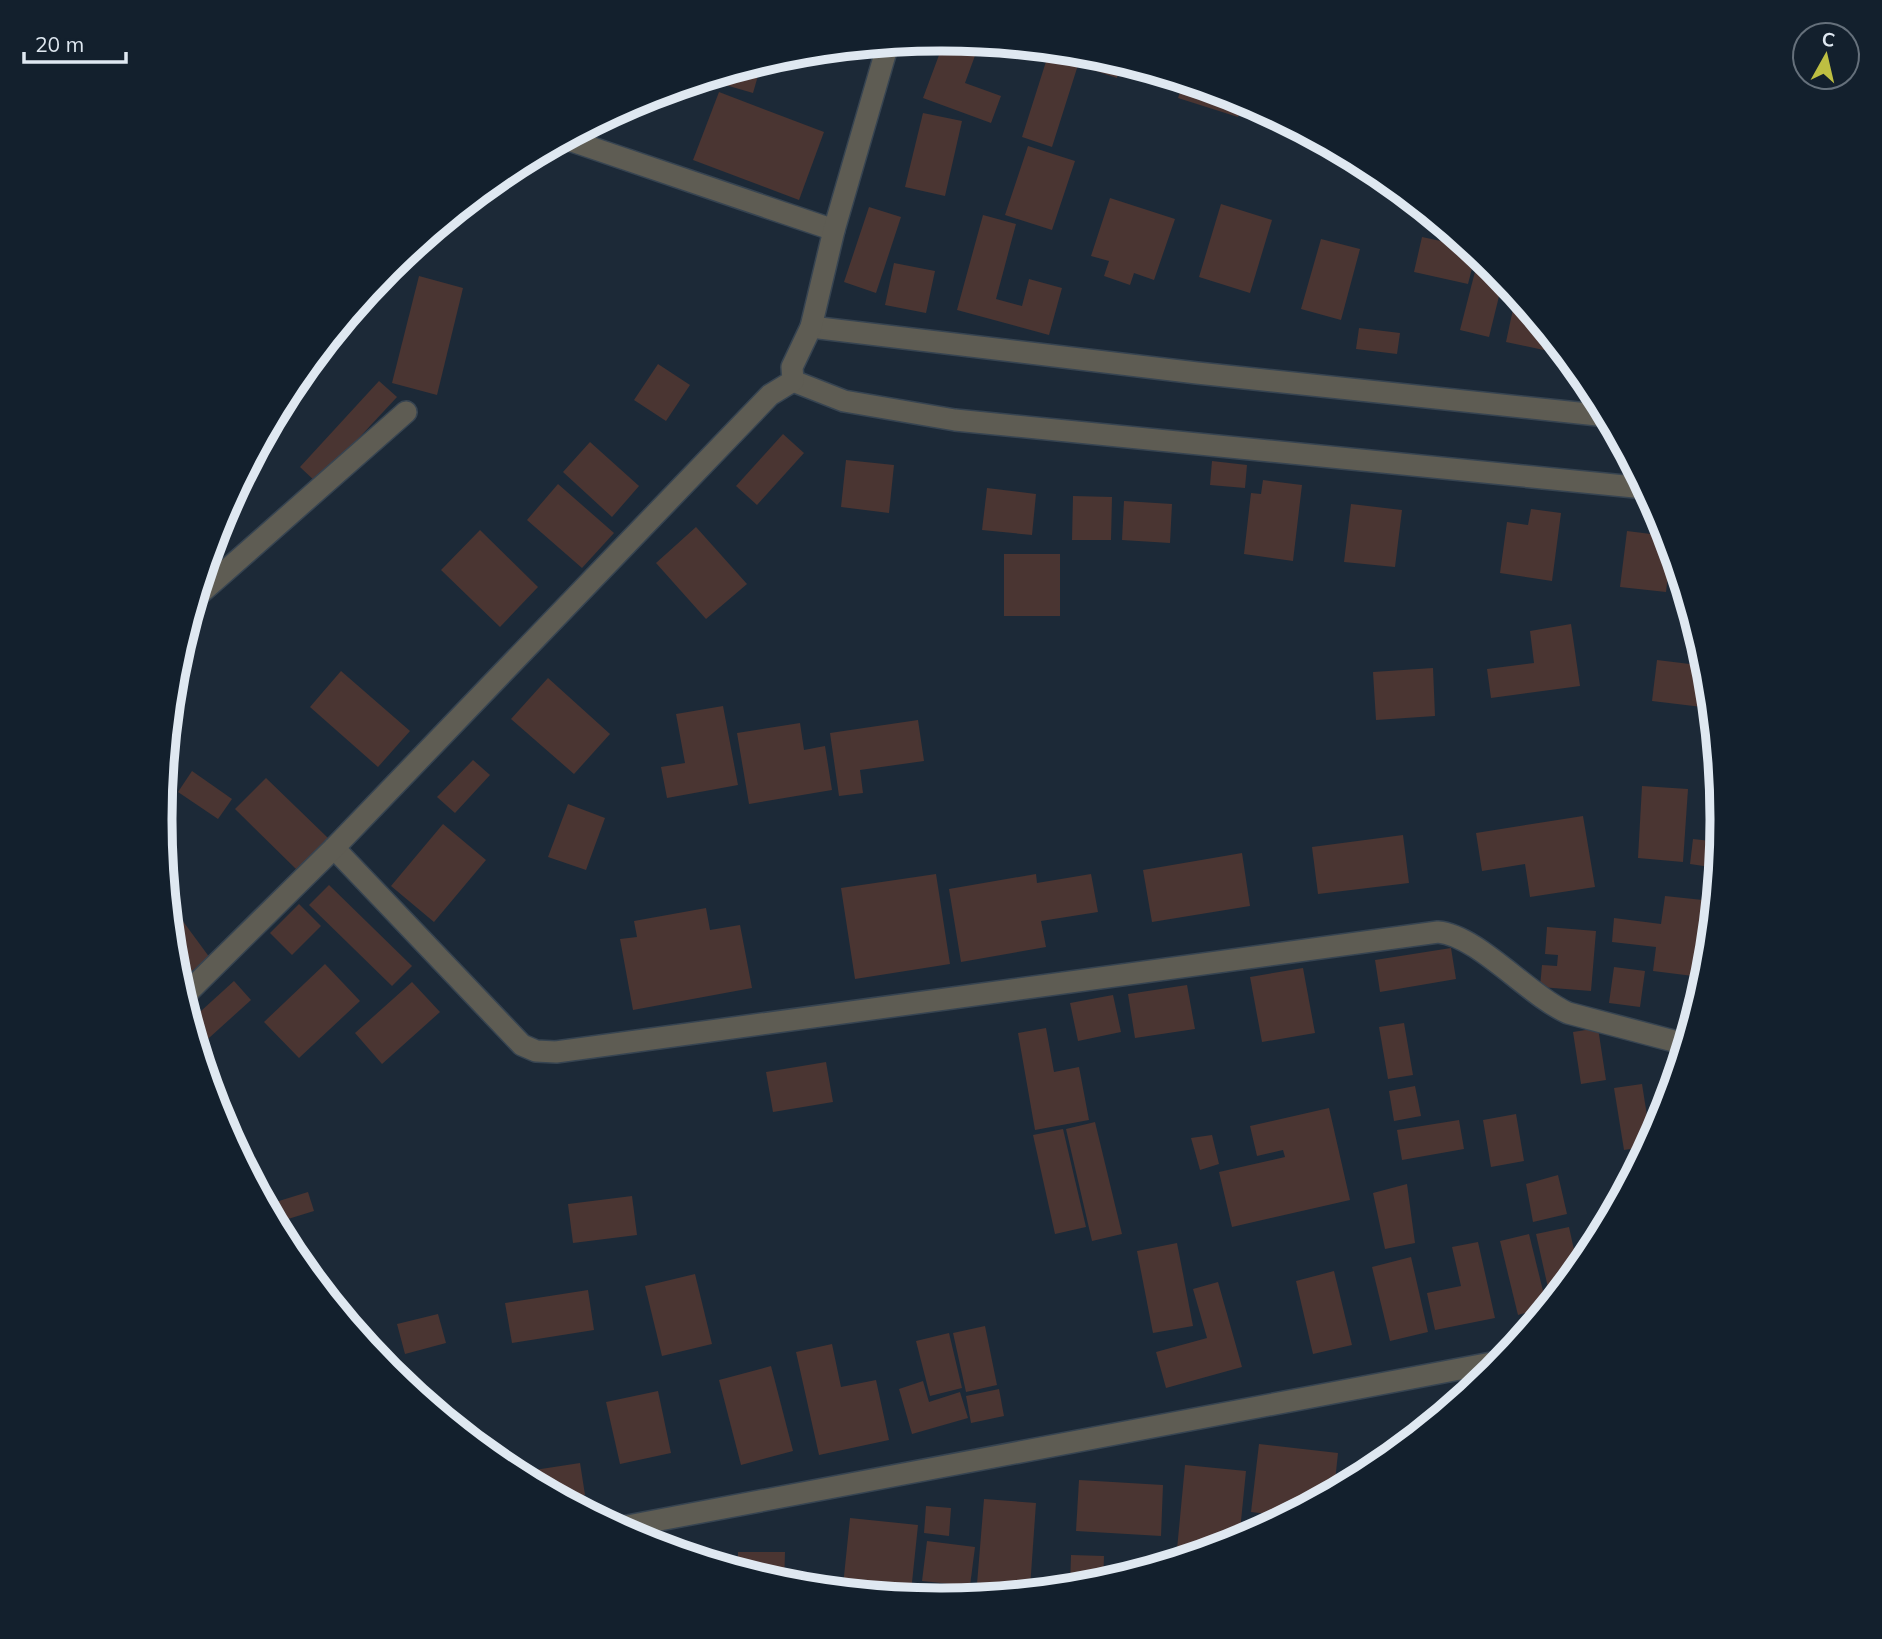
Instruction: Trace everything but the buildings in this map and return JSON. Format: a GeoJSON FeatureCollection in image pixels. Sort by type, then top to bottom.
{"type":"FeatureCollection","features":[{"type":"Feature","properties":{"kind":"street"},"geometry":{"type":"LineString","coordinates":[[793,381],[792,367],[811,327],[834,230],[886,53]]}},
{"type":"Feature","properties":{"kind":"street"},"geometry":{"type":"LineString","coordinates":[[577,143],[834,230]]}},
{"type":"Feature","properties":{"kind":"street"},"geometry":{"type":"LineString","coordinates":[[811,327],[1198,373],[1594,415]]}},
{"type":"Feature","properties":{"kind":"street"},"geometry":{"type":"LineString","coordinates":[[793,381],[844,401],[955,420],[1634,487]]}},
{"type":"Feature","properties":{"kind":"street"},"geometry":{"type":"LineString","coordinates":[[191,989],[334,848],[770,395],[793,381]]}},
{"type":"Feature","properties":{"kind":"street"},"geometry":{"type":"LineString","coordinates":[[209,586],[406,411]]}},
{"type":"Feature","properties":{"kind":"street"},"geometry":{"type":"LineString","coordinates":[[334,848],[522,1045],[547,1053],[1438,932],[1463,939],[1550,1005],[1568,1013],[1677,1042]]}},
{"type":"Feature","properties":{"kind":"street"},"geometry":{"type":"LineString","coordinates":[[635,1525],[1483,1365]]}}]}
